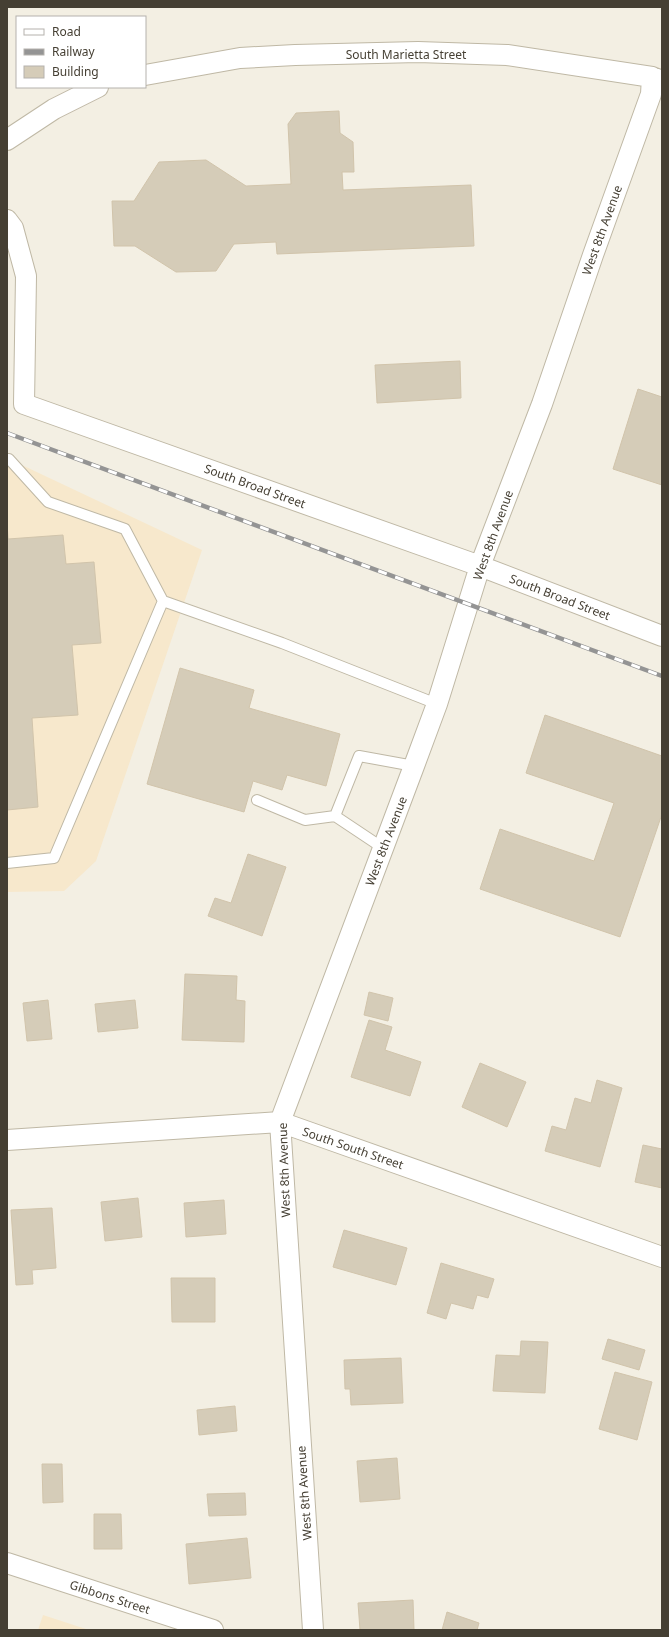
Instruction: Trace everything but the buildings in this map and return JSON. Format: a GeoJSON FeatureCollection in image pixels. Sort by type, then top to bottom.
{"type":"FeatureCollection","features":[{"type":"Feature","properties":{"kind":"street","name":"South Marietta Street"},"geometry":{"type":"LineString","coordinates":[[147,74],[240,58],[418,52],[507,55],[657,79]]}},
{"type":"Feature","properties":{"kind":"street","name":"West 8th Avenue"},"geometry":{"type":"LineString","coordinates":[[312,1630],[280,1122],[414,766],[436,704],[480,566],[542,404],[657,79]]}},
{"type":"Feature","properties":{"kind":"street"},"geometry":{"type":"LineString","coordinates":[[7,140],[54,109],[96,88]]}},
{"type":"Feature","properties":{"kind":"street","name":"South Broad Street"},"geometry":{"type":"LineString","coordinates":[[7,220],[13,228],[26,276],[24,404],[480,566],[662,636]]}},
{"type":"Feature","properties":{"kind":"street","name":"South South Street"},"geometry":{"type":"LineString","coordinates":[[7,1140],[280,1122],[662,1257]]}},
{"type":"Feature","properties":{"kind":"street","name":"Gibbons Street"},"geometry":{"type":"LineString","coordinates":[[7,1563],[213,1630]]}},
{"type":"Feature","properties":{"kind":"lane"},"geometry":{"type":"LineString","coordinates":[[7,459],[9,459],[48,502],[125,529],[163,601],[282,643],[436,704]]}},
{"type":"Feature","properties":{"kind":"lane"},"geometry":{"type":"LineString","coordinates":[[7,863],[54,858],[163,601]]}},
{"type":"Feature","properties":{"kind":"lane"},"geometry":{"type":"LineString","coordinates":[[335,816],[359,756],[414,766]]}},
{"type":"Feature","properties":{"kind":"lane"},"geometry":{"type":"LineString","coordinates":[[257,800],[305,820],[335,816],[383,848]]}},
{"type":"Feature","properties":{"kind":"shaded area"},"geometry":{"type":"Polygon","coordinates":[[[7,458],[202,550],[96,861],[64,891],[7,892],[7,458]]]}},
{"type":"Feature","properties":{"kind":"shaded area"},"geometry":{"type":"Polygon","coordinates":[[[43,1615],[89,1630],[38,1630],[43,1615]]]}},
{"type":"Feature","properties":{"kind":"railway"},"geometry":{"type":"LineString","coordinates":[[7,433],[662,676]]}}]}
